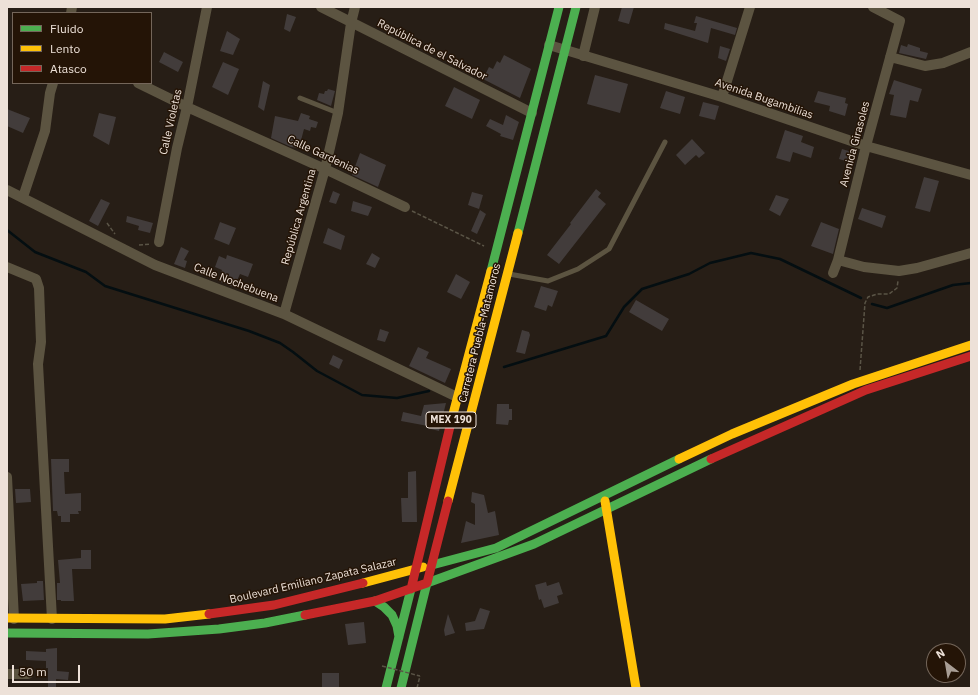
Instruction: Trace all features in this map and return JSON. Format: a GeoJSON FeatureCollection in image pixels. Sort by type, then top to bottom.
{"type":"FeatureCollection","features":[{"type":"Feature","properties":{"kind":"main road","name":"Carretera Puebla-Matamoros"},"geometry":{"type":"LineString","coordinates":[[386,688],[457,397],[559,7]]}},
{"type":"Feature","properties":{"kind":"main road","name":"Carretera Puebla-Matamoros"},"geometry":{"type":"LineString","coordinates":[[401,688],[576,7]]}},
{"type":"Feature","properties":{"kind":"main road","name":"Boulevard Emiliano Zapata Salazar"},"geometry":{"type":"LineString","coordinates":[[7,633],[179,633],[265,623],[366,595],[415,570],[496,548],[533,532],[603,494],[732,434],[859,382],[971,345]]}},
{"type":"Feature","properties":{"kind":"main road","name":"Boulevard Emiliano Zapata Salazar"},"geometry":{"type":"LineString","coordinates":[[11,618],[165,620],[229,612],[274,604],[411,589],[534,544],[734,448],[866,390],[971,356]]}},
{"type":"Feature","properties":{"kind":"main road"},"geometry":{"type":"LineString","coordinates":[[603,494],[607,509],[636,688]]}},
{"type":"Feature","properties":{"kind":"main road"},"geometry":{"type":"LineString","coordinates":[[472,554],[477,566]]}},
{"type":"Feature","properties":{"kind":"main road"},"geometry":{"type":"LineString","coordinates":[[366,595],[392,614],[398,626],[399,638]]}},
{"type":"Feature","properties":{"kind":"street","name":"Calle Violetas"},"geometry":{"type":"LineString","coordinates":[[159,242],[177,148],[188,107],[207,7]]}},
{"type":"Feature","properties":{"kind":"street","name":"República de el Salvador"},"geometry":{"type":"LineString","coordinates":[[321,7],[532,113]]}},
{"type":"Feature","properties":{"kind":"street","name":"República Argentina"},"geometry":{"type":"LineString","coordinates":[[284,314],[325,169],[338,112],[351,23],[355,7]]}},
{"type":"Feature","properties":{"kind":"street"},"geometry":{"type":"LineString","coordinates":[[583,56],[595,7]]}},
{"type":"Feature","properties":{"kind":"street"},"geometry":{"type":"LineString","coordinates":[[722,97],[750,7]]}},
{"type":"Feature","properties":{"kind":"street","name":"Avenida Girasoles"},"geometry":{"type":"LineString","coordinates":[[833,273],[838,260],[866,146],[900,21],[874,7]]}},
{"type":"Feature","properties":{"kind":"street","name":"Avenida Bugambilias"},"geometry":{"type":"LineString","coordinates":[[549,45],[722,97],[866,146],[971,175]]}},
{"type":"Feature","properties":{"kind":"street"},"geometry":{"type":"LineString","coordinates":[[890,57],[925,66],[943,63],[971,52]]}},
{"type":"Feature","properties":{"kind":"street"},"geometry":{"type":"LineString","coordinates":[[23,197],[46,131],[50,93],[53,84]]}},
{"type":"Feature","properties":{"kind":"street","name":"Calle Gardenias"},"geometry":{"type":"LineString","coordinates":[[140,84],[405,207]]}},
{"type":"Feature","properties":{"kind":"street","name":"Calle Nochebuena"},"geometry":{"type":"LineString","coordinates":[[7,190],[155,265],[284,314],[457,397]]}},
{"type":"Feature","properties":{"kind":"street"},"geometry":{"type":"LineString","coordinates":[[838,260],[864,267],[899,271],[917,268],[971,253]]}},
{"type":"Feature","properties":{"kind":"street"},"geometry":{"type":"LineString","coordinates":[[7,267],[36,279],[39,288],[41,342],[38,364],[52,619]]}},
{"type":"Feature","properties":{"kind":"street"},"geometry":{"type":"LineString","coordinates":[[7,477],[11,618]]}},
{"type":"Feature","properties":{"kind":"street"},"geometry":{"type":"LineString","coordinates":[[7,674],[28,674]]}},
{"type":"Feature","properties":{"kind":"lane"},"geometry":{"type":"LineString","coordinates":[[300,98],[338,112]]}},
{"type":"Feature","properties":{"kind":"lane"},"geometry":{"type":"LineString","coordinates":[[508,273],[548,281],[578,269],[609,249],[665,142]]}},
{"type":"Feature","properties":{"kind":"path"},"geometry":{"type":"LineString","coordinates":[[405,207],[496,252]]}},
{"type":"Feature","properties":{"kind":"path"},"geometry":{"type":"LineString","coordinates":[[107,223],[116,234]]}},
{"type":"Feature","properties":{"kind":"path"},"geometry":{"type":"LineString","coordinates":[[138,245],[159,242]]}},
{"type":"Feature","properties":{"kind":"path"},"geometry":{"type":"LineString","coordinates":[[859,382],[864,303],[868,297],[876,294],[889,294],[897,288],[899,271]]}},
{"type":"Feature","properties":{"kind":"path"},"geometry":{"type":"LineString","coordinates":[[382,666],[420,676],[416,688]]}},
{"type":"Feature","properties":{"kind":"building"},"geometry":{"type":"Polygon","coordinates":[[[622,7],[634,7],[629,24],[618,21],[622,7]]]}},
{"type":"Feature","properties":{"kind":"building"},"geometry":{"type":"Polygon","coordinates":[[[287,14],[296,17],[290,32],[284,29],[287,14]]]}},
{"type":"Feature","properties":{"kind":"building"},"geometry":{"type":"Polygon","coordinates":[[[696,16],[737,28],[735,35],[711,28],[708,43],[664,29],[665,23],[695,31],[697,23],[694,23],[696,16]]]}},
{"type":"Feature","properties":{"kind":"building"},"geometry":{"type":"Polygon","coordinates":[[[227,31],[240,39],[233,55],[220,51],[227,31]]]}},
{"type":"Feature","properties":{"kind":"building"},"geometry":{"type":"Polygon","coordinates":[[[908,44],[920,48],[920,51],[928,53],[926,59],[899,53],[901,45],[907,47],[908,44]]]}},
{"type":"Feature","properties":{"kind":"building"},"geometry":{"type":"Polygon","coordinates":[[[720,46],[730,49],[726,61],[718,58],[720,46]]]}},
{"type":"Feature","properties":{"kind":"building"},"geometry":{"type":"Polygon","coordinates":[[[164,52],[183,62],[178,72],[159,62],[164,52]]]}},
{"type":"Feature","properties":{"kind":"building"},"geometry":{"type":"Polygon","coordinates":[[[504,55],[531,69],[520,98],[483,79],[489,67],[493,69],[497,61],[500,63],[504,55]]]}},
{"type":"Feature","properties":{"kind":"building"},"geometry":{"type":"Polygon","coordinates":[[[223,62],[239,69],[228,95],[212,87],[223,62]]]}},
{"type":"Feature","properties":{"kind":"building"},"geometry":{"type":"Polygon","coordinates":[[[595,75],[628,84],[620,113],[587,104],[595,75]]]}},
{"type":"Feature","properties":{"kind":"building"},"geometry":{"type":"Polygon","coordinates":[[[894,80],[922,89],[918,102],[910,100],[906,118],[890,115],[894,95],[889,94],[894,80]]]}},
{"type":"Feature","properties":{"kind":"building"},"geometry":{"type":"Polygon","coordinates":[[[263,81],[270,85],[264,111],[258,107],[263,81]]]}},
{"type":"Feature","properties":{"kind":"building"},"geometry":{"type":"Polygon","coordinates":[[[454,87],[480,100],[472,119],[445,106],[454,87]]]}},
{"type":"Feature","properties":{"kind":"building"},"geometry":{"type":"Polygon","coordinates":[[[328,89],[335,91],[331,106],[317,100],[319,93],[324,94],[328,89]]]}},
{"type":"Feature","properties":{"kind":"building"},"geometry":{"type":"Polygon","coordinates":[[[666,91],[685,97],[680,114],[660,108],[666,91]]]}},
{"type":"Feature","properties":{"kind":"building"},"geometry":{"type":"Polygon","coordinates":[[[818,91],[846,98],[845,103],[848,104],[845,116],[829,111],[830,106],[814,102],[818,91]]]}},
{"type":"Feature","properties":{"kind":"building"},"geometry":{"type":"Polygon","coordinates":[[[703,102],[719,106],[715,120],[699,116],[703,102]]]}},
{"type":"Feature","properties":{"kind":"building"},"geometry":{"type":"Polygon","coordinates":[[[7,109],[30,118],[23,133],[7,126],[7,109]]]}},
{"type":"Feature","properties":{"kind":"building"},"geometry":{"type":"Polygon","coordinates":[[[99,113],[116,117],[109,145],[93,136],[99,113]]]}},
{"type":"Feature","properties":{"kind":"building"},"geometry":{"type":"Polygon","coordinates":[[[301,113],[310,116],[309,119],[318,122],[316,128],[311,127],[310,131],[304,129],[299,148],[291,147],[271,138],[275,116],[298,121],[301,113]]]}},
{"type":"Feature","properties":{"kind":"building"},"geometry":{"type":"Polygon","coordinates":[[[506,115],[519,122],[513,140],[500,136],[501,134],[486,126],[490,119],[503,125],[506,115]]]}},
{"type":"Feature","properties":{"kind":"building"},"geometry":{"type":"Polygon","coordinates":[[[785,130],[803,136],[801,142],[814,147],[811,158],[793,152],[790,162],[776,158],[785,130]]]}},
{"type":"Feature","properties":{"kind":"building"},"geometry":{"type":"Polygon","coordinates":[[[692,139],[705,153],[699,158],[696,155],[685,165],[676,155],[692,139]]]}},
{"type":"Feature","properties":{"kind":"building"},"geometry":{"type":"Polygon","coordinates":[[[842,149],[855,153],[852,163],[839,159],[842,149]]]}},
{"type":"Feature","properties":{"kind":"building"},"geometry":{"type":"Polygon","coordinates":[[[360,153],[386,165],[378,187],[352,175],[360,153]]]}},
{"type":"Feature","properties":{"kind":"building"},"geometry":{"type":"Polygon","coordinates":[[[924,177],[939,181],[930,212],[915,208],[924,177]]]}},
{"type":"Feature","properties":{"kind":"building"},"geometry":{"type":"Polygon","coordinates":[[[596,189],[601,193],[598,197],[606,204],[559,264],[547,255],[596,189]]]}},
{"type":"Feature","properties":{"kind":"building"},"geometry":{"type":"Polygon","coordinates":[[[333,191],[340,194],[336,204],[329,202],[333,191]]]}},
{"type":"Feature","properties":{"kind":"building"},"geometry":{"type":"Polygon","coordinates":[[[472,192],[483,195],[479,209],[468,205],[472,192]]]}},
{"type":"Feature","properties":{"kind":"building"},"geometry":{"type":"Polygon","coordinates":[[[776,195],[789,199],[780,216],[769,210],[776,195]]]}},
{"type":"Feature","properties":{"kind":"building"},"geometry":{"type":"Polygon","coordinates":[[[101,199],[110,203],[98,226],[89,221],[101,199]]]}},
{"type":"Feature","properties":{"kind":"building"},"geometry":{"type":"Polygon","coordinates":[[[353,201],[372,207],[368,216],[351,211],[353,201]]]}},
{"type":"Feature","properties":{"kind":"building"},"geometry":{"type":"Polygon","coordinates":[[[862,208],[886,216],[882,228],[858,219],[862,208]]]}},
{"type":"Feature","properties":{"kind":"building"},"geometry":{"type":"Polygon","coordinates":[[[480,210],[486,214],[477,234],[471,231],[480,210]]]}},
{"type":"Feature","properties":{"kind":"building"},"geometry":{"type":"Polygon","coordinates":[[[127,216],[153,223],[150,233],[138,230],[139,226],[126,222],[127,216]]]}},
{"type":"Feature","properties":{"kind":"building"},"geometry":{"type":"Polygon","coordinates":[[[220,222],[236,228],[229,245],[214,239],[220,222]]]}},
{"type":"Feature","properties":{"kind":"building"},"geometry":{"type":"Polygon","coordinates":[[[821,222],[839,229],[833,254],[811,246],[821,222]]]}},
{"type":"Feature","properties":{"kind":"building"},"geometry":{"type":"Polygon","coordinates":[[[328,228],[345,236],[341,250],[323,243],[328,228]]]}},
{"type":"Feature","properties":{"kind":"building"},"geometry":{"type":"Polygon","coordinates":[[[181,247],[189,251],[184,260],[187,261],[185,268],[174,264],[181,247]]]}},
{"type":"Feature","properties":{"kind":"building"},"geometry":{"type":"Polygon","coordinates":[[[372,253],[380,258],[375,268],[366,264],[372,253]]]}},
{"type":"Feature","properties":{"kind":"building"},"geometry":{"type":"Polygon","coordinates":[[[227,255],[253,264],[248,277],[240,274],[234,287],[218,281],[222,270],[215,267],[219,256],[226,259],[227,255]]]}},
{"type":"Feature","properties":{"kind":"building"},"geometry":{"type":"Polygon","coordinates":[[[456,274],[470,282],[461,299],[447,292],[456,274]]]}},
{"type":"Feature","properties":{"kind":"building"},"geometry":{"type":"Polygon","coordinates":[[[541,286],[558,291],[552,307],[548,305],[546,311],[534,307],[541,286]]]}},
{"type":"Feature","properties":{"kind":"building"},"geometry":{"type":"Polygon","coordinates":[[[636,300],[669,319],[662,331],[629,312],[636,300]]]}},
{"type":"Feature","properties":{"kind":"building"},"geometry":{"type":"Polygon","coordinates":[[[380,329],[389,332],[385,342],[377,340],[380,329]]]}},
{"type":"Feature","properties":{"kind":"building"},"geometry":{"type":"Polygon","coordinates":[[[522,330],[529,332],[530,335],[525,354],[516,352],[522,330]]]}},
{"type":"Feature","properties":{"kind":"building"},"geometry":{"type":"Polygon","coordinates":[[[418,347],[429,352],[426,358],[451,369],[445,383],[409,366],[418,347]]]}},
{"type":"Feature","properties":{"kind":"building"},"geometry":{"type":"Polygon","coordinates":[[[333,355],[343,360],[339,369],[329,364],[333,355]]]}},
{"type":"Feature","properties":{"kind":"building"},"geometry":{"type":"Polygon","coordinates":[[[446,403],[439,431],[427,428],[428,426],[401,421],[403,412],[421,416],[424,405],[446,403]]]}},
{"type":"Feature","properties":{"kind":"building"},"geometry":{"type":"Polygon","coordinates":[[[497,404],[509,404],[509,409],[512,409],[512,420],[509,420],[508,425],[496,424],[497,404]]]}},
{"type":"Feature","properties":{"kind":"building"},"geometry":{"type":"Polygon","coordinates":[[[51,459],[69,459],[69,472],[64,472],[65,494],[81,493],[81,511],[78,511],[79,514],[70,514],[70,522],[61,522],[61,516],[58,516],[57,511],[53,511],[51,459]]]}},
{"type":"Feature","properties":{"kind":"building"},"geometry":{"type":"Polygon","coordinates":[[[416,471],[417,522],[402,522],[401,498],[408,498],[408,472],[416,471]]]}},
{"type":"Feature","properties":{"kind":"building"},"geometry":{"type":"Polygon","coordinates":[[[15,489],[30,489],[31,502],[16,503],[15,489]]]}},
{"type":"Feature","properties":{"kind":"building"},"geometry":{"type":"Polygon","coordinates":[[[472,492],[484,495],[488,513],[495,511],[499,535],[461,543],[466,521],[475,525],[475,504],[471,502],[472,492]]]}},
{"type":"Feature","properties":{"kind":"building"},"geometry":{"type":"Polygon","coordinates":[[[81,550],[91,550],[91,569],[72,569],[74,601],[57,600],[57,583],[60,583],[58,560],[81,558],[81,550]]]}},
{"type":"Feature","properties":{"kind":"building"},"geometry":{"type":"Polygon","coordinates":[[[37,581],[43,581],[44,600],[23,601],[21,584],[37,583],[37,581]]]}},
{"type":"Feature","properties":{"kind":"building"},"geometry":{"type":"Polygon","coordinates":[[[546,582],[547,586],[559,582],[563,594],[557,596],[559,603],[544,608],[541,599],[539,600],[535,585],[546,582]]]}},
{"type":"Feature","properties":{"kind":"building"},"geometry":{"type":"Polygon","coordinates":[[[480,608],[490,611],[484,629],[466,631],[465,623],[475,621],[480,608]]]}},
{"type":"Feature","properties":{"kind":"building"},"geometry":{"type":"Polygon","coordinates":[[[448,614],[455,633],[445,636],[444,630],[448,614]]]}},
{"type":"Feature","properties":{"kind":"building"},"geometry":{"type":"Polygon","coordinates":[[[364,622],[366,643],[348,645],[345,624],[364,622]]]}},
{"type":"Feature","properties":{"kind":"building"},"geometry":{"type":"Polygon","coordinates":[[[57,648],[57,671],[69,672],[68,680],[56,679],[56,688],[48,688],[48,668],[46,668],[46,661],[26,660],[26,651],[46,652],[46,649],[57,648]]]}},
{"type":"Feature","properties":{"kind":"building"},"geometry":{"type":"Polygon","coordinates":[[[322,673],[339,673],[339,688],[322,688],[322,673]]]}},
{"type":"Feature","properties":{"kind":"waterway"},"geometry":{"type":"LineString","coordinates":[[7,230],[35,252],[86,272],[105,286],[249,331],[280,343],[317,371],[362,395],[397,398],[429,391]]}},
{"type":"Feature","properties":{"kind":"waterway"},"geometry":{"type":"LineString","coordinates":[[504,367],[606,336],[624,307],[642,289],[689,274],[710,263],[751,253],[780,259],[861,298]]}},
{"type":"Feature","properties":{"kind":"waterway"},"geometry":{"type":"LineString","coordinates":[[872,304],[887,308],[953,285],[971,283]]}},
{"type":"Feature","properties":{"kind":"traffic: fast"},"geometry":{"type":"LineString","coordinates":[[491,271],[559,7]]}},
{"type":"Feature","properties":{"kind":"traffic: fast"},"geometry":{"type":"LineString","coordinates":[[518,233],[576,7]]}},
{"type":"Feature","properties":{"kind":"traffic: fast"},"geometry":{"type":"LineString","coordinates":[[432,565],[496,548],[679,459]]}},
{"type":"Feature","properties":{"kind":"traffic: fast"},"geometry":{"type":"LineString","coordinates":[[427,583],[534,544],[711,459]]}},
{"type":"Feature","properties":{"kind":"traffic: fast"},"geometry":{"type":"LineString","coordinates":[[401,688],[427,583]]}},
{"type":"Feature","properties":{"kind":"traffic: fast"},"geometry":{"type":"LineString","coordinates":[[386,688],[411,589]]}},
{"type":"Feature","properties":{"kind":"traffic: fast"},"geometry":{"type":"LineString","coordinates":[[375,601],[392,615],[397,626],[399,637]]}},
{"type":"Feature","properties":{"kind":"traffic: fast"},"geometry":{"type":"LineString","coordinates":[[7,633],[148,634],[219,629],[265,623],[305,615]]}},
{"type":"Feature","properties":{"kind":"traffic: slow"},"geometry":{"type":"LineString","coordinates":[[448,501],[518,233]]}},
{"type":"Feature","properties":{"kind":"traffic: slow"},"geometry":{"type":"LineString","coordinates":[[452,418],[491,271]]}},
{"type":"Feature","properties":{"kind":"traffic: slow"},"geometry":{"type":"LineString","coordinates":[[679,459],[732,434],[853,384],[971,345]]}},
{"type":"Feature","properties":{"kind":"traffic: slow"},"geometry":{"type":"LineString","coordinates":[[605,501],[636,688]]}},
{"type":"Feature","properties":{"kind":"traffic: slow"},"geometry":{"type":"LineString","coordinates":[[363,583],[423,567]]}},
{"type":"Feature","properties":{"kind":"traffic: slow"},"geometry":{"type":"LineString","coordinates":[[7,618],[165,619],[209,614]]}},
{"type":"Feature","properties":{"kind":"traffic: jam"},"geometry":{"type":"LineString","coordinates":[[711,459],[866,390],[971,356]]}},
{"type":"Feature","properties":{"kind":"traffic: jam"},"geometry":{"type":"LineString","coordinates":[[411,589],[452,418]]}},
{"type":"Feature","properties":{"kind":"traffic: jam"},"geometry":{"type":"LineString","coordinates":[[305,615],[375,601],[427,583],[448,501]]}},
{"type":"Feature","properties":{"kind":"traffic: jam"},"geometry":{"type":"LineString","coordinates":[[209,614],[274,605],[363,583]]}}]}
